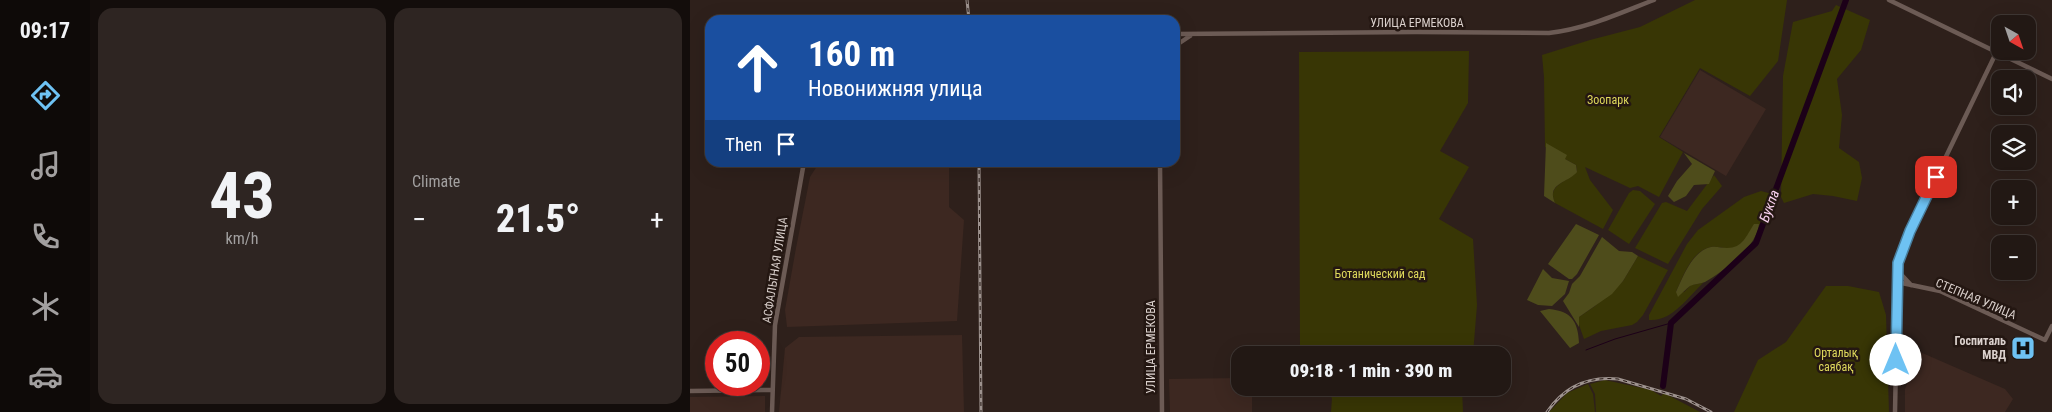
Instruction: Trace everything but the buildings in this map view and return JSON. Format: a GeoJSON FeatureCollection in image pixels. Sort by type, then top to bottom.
{"type":"FeatureCollection","features":[{"type":"Feature","properties":{"kind":"main road","name":"УЛИЦА ЕРМЕКОВА"},"geometry":{"type":"LineString","coordinates":[[1180,34],[1549,33],[1597,22],[1654,0]]}},
{"type":"Feature","properties":{"kind":"main road"},"geometry":{"type":"LineString","coordinates":[[1889,0],[1991,50]]}},
{"type":"Feature","properties":{"kind":"main road"},"geometry":{"type":"LineString","coordinates":[[1180,41],[1194,34]]}},
{"type":"Feature","properties":{"kind":"main road"},"geometry":{"type":"LineString","coordinates":[[1896,412],[1897,270],[1910,231],[1992,60]]}},
{"type":"Feature","properties":{"kind":"main road"},"geometry":{"type":"LineString","coordinates":[[2013,60],[2052,79]]}},
{"type":"Feature","properties":{"kind":"main road","name":"АСФАЛЬТНАЯ УЛИЦА"},"geometry":{"type":"LineString","coordinates":[[772,412],[775,325],[803,167]]}},
{"type":"Feature","properties":{"kind":"main road","name":"УЛИЦА ЕРМЕКОВА"},"geometry":{"type":"LineString","coordinates":[[1160,167],[1162,412]]}},
{"type":"Feature","properties":{"kind":"main road"},"geometry":{"type":"LineString","coordinates":[[1897,270],[1912,286]]}},
{"type":"Feature","properties":{"kind":"main road","name":"СТЕПНАЯ УЛИЦА"},"geometry":{"type":"LineString","coordinates":[[1897,282],[1940,291],[2045,340],[2052,326]]}},
{"type":"Feature","properties":{"kind":"main road"},"geometry":{"type":"LineString","coordinates":[[690,391],[772,390]]}},
{"type":"Feature","properties":{"kind":"shaded area"},"geometry":{"type":"Polygon","coordinates":[[[1700,70],[1766,109],[1726,176],[1660,137],[1700,70]]]}},
{"type":"Feature","properties":{"kind":"shaded area"},"geometry":{"type":"Polygon","coordinates":[[[1546,143],[1567,155],[1565,159],[1576,165],[1577,172],[1559,184],[1553,191],[1555,203],[1544,196],[1546,143]]]}},
{"type":"Feature","properties":{"kind":"shaded area"},"geometry":{"type":"Polygon","coordinates":[[[1684,153],[1715,171],[1709,184],[1694,185],[1686,196],[1674,202],[1668,196],[1677,181],[1692,164],[1684,153]]]}},
{"type":"Feature","properties":{"kind":"shaded area"},"geometry":{"type":"Polygon","coordinates":[[[816,167],[949,167],[949,207],[964,220],[957,321],[787,327],[785,310],[810,177],[816,167]]]}},
{"type":"Feature","properties":{"kind":"shaded area"},"geometry":{"type":"Polygon","coordinates":[[[1576,224],[1599,235],[1577,274],[1572,279],[1569,279],[1548,264],[1576,224]]]}},
{"type":"Feature","properties":{"kind":"shaded area"},"geometry":{"type":"Polygon","coordinates":[[[1754,224],[1759,224],[1757,233],[1746,250],[1738,258],[1705,282],[1690,286],[1678,297],[1676,292],[1682,279],[1689,265],[1698,254],[1704,249],[1711,247],[1727,248],[1737,246],[1754,224]]]}},
{"type":"Feature","properties":{"kind":"shaded area"},"geometry":{"type":"Polygon","coordinates":[[[1602,237],[1619,251],[1632,252],[1638,256],[1623,281],[1612,294],[1579,317],[1579,327],[1563,301],[1569,293],[1572,284],[1580,276],[1602,237]]]}},
{"type":"Feature","properties":{"kind":"shaded area"},"geometry":{"type":"Polygon","coordinates":[[[1543,269],[1552,278],[1569,281],[1565,294],[1552,306],[1538,305],[1527,300],[1543,269]]]}},
{"type":"Feature","properties":{"kind":"shaded area"},"geometry":{"type":"Polygon","coordinates":[[[1549,309],[1563,312],[1572,318],[1577,329],[1579,343],[1570,348],[1540,311],[1549,309]]]}},
{"type":"Feature","properties":{"kind":"shaded area"},"geometry":{"type":"Polygon","coordinates":[[[962,335],[964,412],[779,412],[785,348],[799,337],[962,335]]]}},
{"type":"Feature","properties":{"kind":"shaded area"},"geometry":{"type":"Polygon","coordinates":[[[1920,352],[2005,389],[2013,399],[2005,412],[1905,412],[1905,389],[1920,352]]]}},
{"type":"Feature","properties":{"kind":"shaded area"},"geometry":{"type":"Polygon","coordinates":[[[1231,378],[1231,396],[1252,396],[1252,412],[1170,412],[1169,379],[1231,378]]]}},
{"type":"Feature","properties":{"kind":"shaded area"},"geometry":{"type":"Polygon","coordinates":[[[765,396],[765,412],[690,412],[690,397],[765,396]]]}},
{"type":"Feature","properties":{"kind":"green space","name":"Зоопарк"},"geometry":{"type":"Polygon","coordinates":[[[1695,0],[1787,0],[1778,61],[1750,96],[1700,68],[1659,137],[1683,152],[1659,197],[1638,186],[1630,188],[1585,167],[1590,180],[1613,210],[1603,229],[1555,203],[1553,197],[1556,187],[1577,171],[1576,165],[1545,147],[1542,55],[1640,27],[1695,0]]]}},
{"type":"Feature","properties":{"kind":"green space"},"geometry":{"type":"Polygon","coordinates":[[[1836,5],[1870,20],[1861,50],[1837,79],[1842,115],[1839,148],[1859,162],[1862,178],[1857,201],[1813,194],[1784,203],[1781,197],[1783,76],[1793,22],[1832,11],[1836,5]]]}},
{"type":"Feature","properties":{"kind":"green space","name":"Ботанический сад"},"geometry":{"type":"Polygon","coordinates":[[[1469,51],[1468,103],[1440,151],[1469,167],[1439,219],[1473,239],[1477,305],[1474,346],[1300,346],[1299,52],[1469,51]]]}},
{"type":"Feature","properties":{"kind":"green space"},"geometry":{"type":"Polygon","coordinates":[[[1714,175],[1722,186],[1702,209],[1668,264],[1635,248],[1662,203],[1666,202],[1687,211],[1714,175]]]}},
{"type":"Feature","properties":{"kind":"green space"},"geometry":{"type":"Polygon","coordinates":[[[1633,190],[1640,191],[1655,204],[1629,244],[1608,230],[1629,193],[1633,190]]]}},
{"type":"Feature","properties":{"kind":"green space"},"geometry":{"type":"Polygon","coordinates":[[[1761,191],[1772,194],[1758,229],[1759,224],[1741,244],[1734,248],[1711,247],[1704,249],[1698,254],[1689,265],[1676,292],[1684,292],[1691,285],[1703,283],[1672,313],[1657,320],[1649,320],[1649,315],[1687,244],[1698,230],[1744,197],[1761,191]]]}},
{"type":"Feature","properties":{"kind":"green space"},"geometry":{"type":"Polygon","coordinates":[[[1638,256],[1668,270],[1643,315],[1632,325],[1601,331],[1584,339],[1578,322],[1579,317],[1595,306],[1623,281],[1638,256]]]}},
{"type":"Feature","properties":{"kind":"green space","name":"Орталық саябақ"},"geometry":{"type":"Polygon","coordinates":[[[1826,286],[1848,286],[1879,292],[1886,315],[1889,412],[1734,412],[1758,360],[1786,342],[1826,286]]]}},
{"type":"Feature","properties":{"kind":"green space"},"geometry":{"type":"Polygon","coordinates":[[[1605,380],[1651,390],[1661,396],[1664,393],[1700,412],[1596,412],[1595,394],[1590,384],[1605,380]]]}},
{"type":"Feature","properties":{"kind":"green space"},"geometry":{"type":"Polygon","coordinates":[[[1588,384],[1593,394],[1595,412],[1549,412],[1567,393],[1588,384]]]}},
{"type":"Feature","properties":{"kind":"green space"},"geometry":{"type":"Polygon","coordinates":[[[1330,396],[1462,396],[1463,412],[1331,412],[1332,398],[1330,396]]]}},
{"type":"Feature","properties":{"kind":"waterway","name":"Букпа"},"geometry":{"type":"LineString","coordinates":[[1663,386],[1671,323],[1756,243],[1846,0]]}},
{"type":"Feature","properties":{"kind":"waterway"},"geometry":{"type":"LineString","coordinates":[[1586,350],[1615,339],[1671,323]]}},
{"type":"Feature","properties":{"kind":"railway"},"geometry":{"type":"LineString","coordinates":[[967,0],[968,15]]}},
{"type":"Feature","properties":{"kind":"railway"},"geometry":{"type":"LineString","coordinates":[[979,167],[981,412]]}},
{"type":"Feature","properties":{"kind":"railway"},"geometry":{"type":"LineString","coordinates":[[1547,412],[1569,390],[1597,379],[1618,379],[1686,399],[1711,412]]}},
{"type":"Feature","properties":{"kind":"place","name":"Госпиталь МВД"},"geometry":{"type":"Point","coordinates":[2023,348]}},
{"type":"Feature","properties":{"kind":"route"},"geometry":{"type":"LineString","coordinates":[[1896,360],[1898,263],[1910,231],[1936,177]]}}]}
